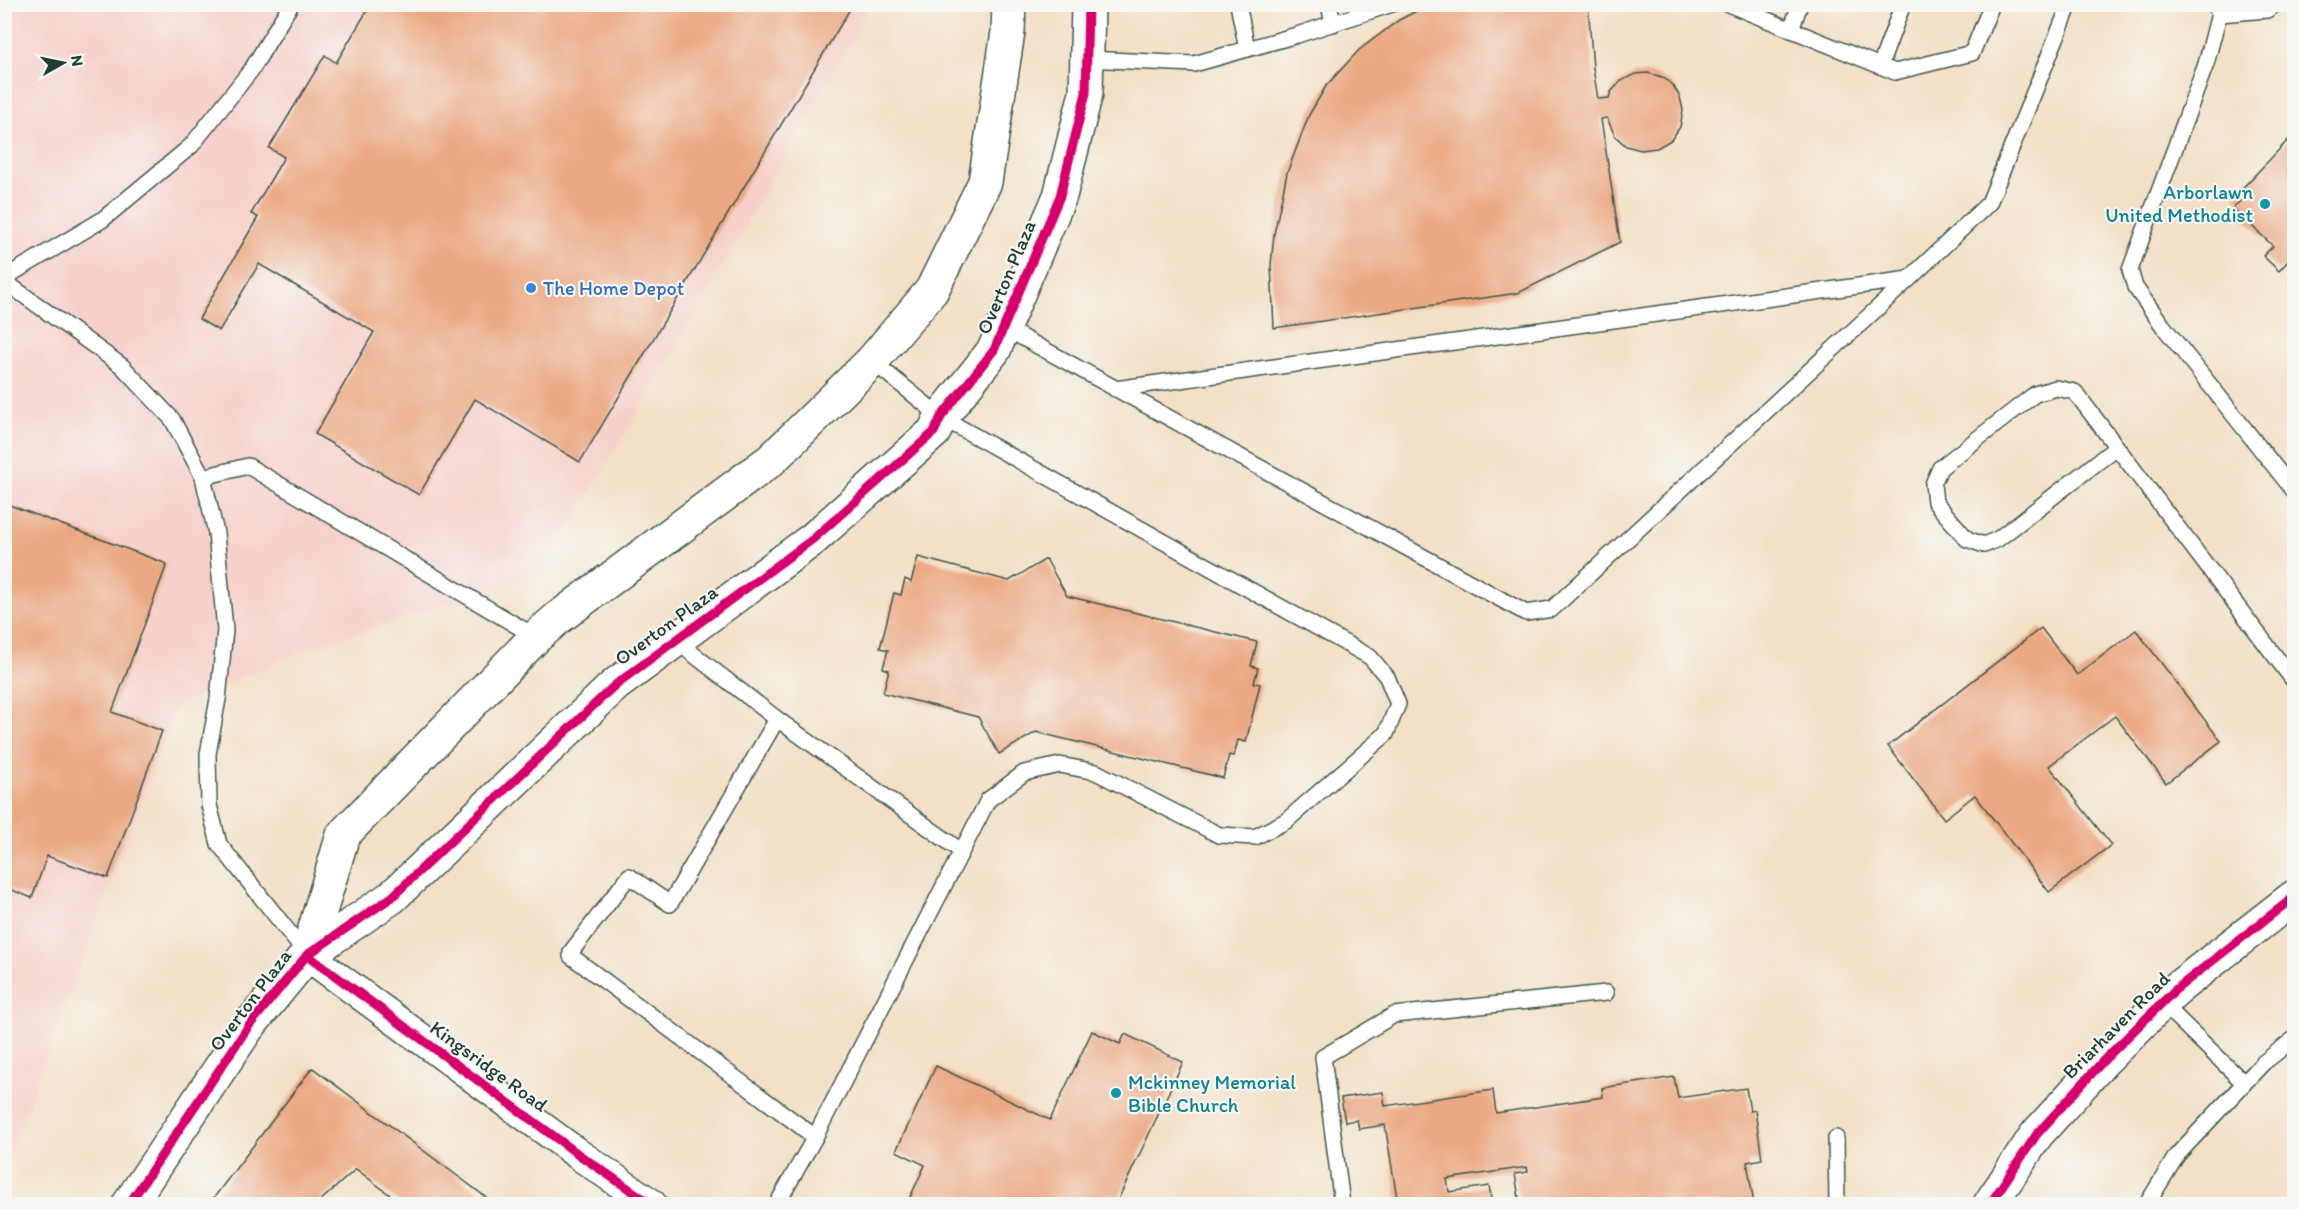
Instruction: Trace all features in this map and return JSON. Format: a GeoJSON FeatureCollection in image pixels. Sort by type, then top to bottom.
{"type":"FeatureCollection","features":[{"type":"Feature","properties":{"kind":"street","name":"Overton Plaza"},"geometry":{"type":"LineString","coordinates":[[307,955],[343,835],[536,637],[558,618],[771,460],[872,361],[932,290],[984,182],[1008,32],[1009,4]]}},
{"type":"Feature","properties":{"kind":"street","name":"Overton Plaza"},"geometry":{"type":"LineString","coordinates":[[129,1204],[248,1027],[307,955],[392,897],[615,685],[813,539],[934,432],[941,417],[994,350],[1060,196],[1086,93],[1088,4]]}},
{"type":"Feature","properties":{"kind":"street","name":"Briarhaven Road"},"geometry":{"type":"LineString","coordinates":[[1990,1204],[2037,1134],[2104,1060],[2175,990],[2295,897]]}},
{"type":"Feature","properties":{"kind":"street","name":"Kingsridge Road"},"geometry":{"type":"LineString","coordinates":[[307,955],[578,1154],[651,1204]]}},
{"type":"Feature","properties":{"kind":"lane"},"geometry":{"type":"LineString","coordinates":[[291,4],[252,69],[191,146],[102,220],[4,280],[122,366],[172,419],[203,477],[216,533],[225,630],[218,699],[208,754],[209,805],[219,844],[307,955]]}},
{"type":"Feature","properties":{"kind":"lane"},"geometry":{"type":"LineString","coordinates":[[1238,4],[1247,49]]}},
{"type":"Feature","properties":{"kind":"lane"},"geometry":{"type":"LineString","coordinates":[[1329,4],[1333,24]]}},
{"type":"Feature","properties":{"kind":"lane"},"geometry":{"type":"LineString","coordinates":[[1087,59],[1194,64],[1333,24],[1392,4]]}},
{"type":"Feature","properties":{"kind":"lane"},"geometry":{"type":"LineString","coordinates":[[1728,4],[1895,72],[1972,53],[1992,4]]}},
{"type":"Feature","properties":{"kind":"lane"},"geometry":{"type":"LineString","coordinates":[[1791,30],[1800,4]]}},
{"type":"Feature","properties":{"kind":"lane"},"geometry":{"type":"LineString","coordinates":[[1880,66],[1903,4]]}},
{"type":"Feature","properties":{"kind":"lane"},"geometry":{"type":"LineString","coordinates":[[1003,327],[1526,613],[1552,609],[1989,203],[2070,4]]}},
{"type":"Feature","properties":{"kind":"lane"},"geometry":{"type":"LineString","coordinates":[[2276,4],[2267,10],[2217,9],[2206,64],[2130,270],[2135,287],[2163,326],[2295,491]]}},
{"type":"Feature","properties":{"kind":"lane"},"geometry":{"type":"LineString","coordinates":[[1115,389],[1909,279]]}},
{"type":"Feature","properties":{"kind":"lane"},"geometry":{"type":"LineString","coordinates":[[777,1204],[815,1137],[988,800],[1024,773],[1060,765],[1096,772],[1220,835],[1255,837],[1286,821],[1386,734],[1398,704],[1387,677],[1370,657],[941,417],[872,361]]}},
{"type":"Feature","properties":{"kind":"lane"},"geometry":{"type":"LineString","coordinates":[[2117,447],[1998,539],[1984,546],[1966,539],[1935,502],[1933,484],[1940,468],[2035,394],[2056,388],[2075,392],[2117,447],[2295,681]]}},
{"type":"Feature","properties":{"kind":"lane"},"geometry":{"type":"LineString","coordinates":[[203,477],[248,466],[536,637]]}},
{"type":"Feature","properties":{"kind":"lane"},"geometry":{"type":"LineString","coordinates":[[676,640],[777,719],[961,851]]}},
{"type":"Feature","properties":{"kind":"lane"},"geometry":{"type":"LineString","coordinates":[[777,719],[670,904],[630,876],[571,952],[571,956],[815,1137]]}},
{"type":"Feature","properties":{"kind":"lane"},"geometry":{"type":"LineString","coordinates":[[1341,1204],[1323,1057],[1394,1015],[1606,993]]}},
{"type":"Feature","properties":{"kind":"lane"},"geometry":{"type":"LineString","coordinates":[[2162,1003],[2244,1083]]}},
{"type":"Feature","properties":{"kind":"lane"},"geometry":{"type":"LineString","coordinates":[[2147,1204],[2177,1155],[2263,1063],[2295,1040]]}},
{"type":"Feature","properties":{"kind":"lane"},"geometry":{"type":"LineString","coordinates":[[1836,1138],[1837,1204]]}},
{"type":"Feature","properties":{"kind":"shaded area"},"geometry":{"type":"Polygon","coordinates":[[[5,5],[871,5],[667,362],[542,573],[300,652],[178,704],[5,1166],[5,5]]]}},
{"type":"Feature","properties":{"kind":"building","name":"The Home Depot"},"geometry":{"type":"Polygon","coordinates":[[[371,4],[853,4],[580,462],[475,399],[419,495],[315,434],[374,332],[259,264],[219,331],[199,319],[258,217],[251,214],[284,157],[269,148],[325,55],[336,63],[371,4]]]}},
{"type":"Feature","properties":{"kind":"building"},"geometry":{"type":"Polygon","coordinates":[[[1430,4],[1588,4],[1598,99],[1609,98],[1611,92],[1621,81],[1635,74],[1648,73],[1662,77],[1673,85],[1680,97],[1683,110],[1680,127],[1671,140],[1657,148],[1641,150],[1626,146],[1615,136],[1607,118],[1601,119],[1620,242],[1518,293],[1274,328],[1271,265],[1274,234],[1287,173],[1309,115],[1326,86],[1359,50],[1399,20],[1430,4]]]}},
{"type":"Feature","properties":{"kind":"building","name":"Arborlawn United Methodist"},"geometry":{"type":"Polygon","coordinates":[[[2292,136],[2294,138],[2294,265],[2289,260],[2279,271],[2263,256],[2273,246],[2233,208],[2240,201],[2235,196],[2292,136]]]}},
{"type":"Feature","properties":{"kind":"building"},"geometry":{"type":"Polygon","coordinates":[[[4,503],[167,564],[112,712],[162,731],[108,878],[47,856],[32,898],[4,887],[4,503]]]}},
{"type":"Feature","properties":{"kind":"building"},"geometry":{"type":"Polygon","coordinates":[[[918,557],[1009,581],[1046,559],[1067,596],[1257,642],[1251,666],[1258,668],[1254,683],[1260,684],[1246,742],[1238,740],[1234,756],[1229,755],[1223,778],[1036,732],[999,754],[978,717],[883,693],[889,670],[883,668],[888,650],[880,648],[894,593],[901,595],[905,579],[911,582],[918,557]]]}},
{"type":"Feature","properties":{"kind":"building"},"geometry":{"type":"Polygon","coordinates":[[[2041,628],[2077,675],[2136,630],[2221,741],[2166,783],[2115,716],[2049,766],[2111,845],[2049,892],[1975,795],[1944,819],[1888,746],[2041,628]]]}},
{"type":"Feature","properties":{"kind":"building","name":"Mckinney Memorial Bible Church"},"geometry":{"type":"Polygon","coordinates":[[[1092,1031],[1120,1044],[1125,1034],[1183,1062],[1116,1204],[907,1204],[925,1165],[896,1151],[936,1066],[1050,1120],[1092,1031]]]}},
{"type":"Feature","properties":{"kind":"building"},"geometry":{"type":"Polygon","coordinates":[[[312,1068],[495,1204],[402,1204],[356,1169],[319,1202],[321,1204],[209,1204],[312,1068]]]}},
{"type":"Feature","properties":{"kind":"building"},"geometry":{"type":"Polygon","coordinates":[[[1674,1077],[1678,1098],[1746,1088],[1750,1111],[1755,1110],[1762,1159],[1747,1162],[1754,1204],[1520,1204],[1515,1174],[1528,1172],[1527,1167],[1447,1179],[1449,1192],[1489,1186],[1492,1204],[1398,1204],[1385,1125],[1359,1129],[1357,1120],[1345,1122],[1341,1098],[1383,1092],[1385,1106],[1493,1090],[1496,1113],[1603,1097],[1602,1088],[1674,1077]]]}},
{"type":"Feature","properties":{"kind":"cycle path"},"geometry":{"type":"LineString","coordinates":[[129,1204],[248,1027],[307,955],[392,897],[615,685],[813,539],[934,432],[941,417],[994,350],[1060,196],[1086,93],[1088,4]]}},
{"type":"Feature","properties":{"kind":"cycle path"},"geometry":{"type":"LineString","coordinates":[[1990,1204],[2037,1134],[2104,1060],[2175,990],[2294,897]]}},
{"type":"Feature","properties":{"kind":"cycle path"},"geometry":{"type":"LineString","coordinates":[[307,955],[578,1154],[651,1204]]}},
{"type":"Feature","properties":{"kind":"place","name":"Arborlawn United Methodist"},"geometry":{"type":"Point","coordinates":[2265,204]}},
{"type":"Feature","properties":{"kind":"place","name":"The Home Depot"},"geometry":{"type":"Point","coordinates":[531,288]}},
{"type":"Feature","properties":{"kind":"place","name":"Mckinney Memorial Bible Church"},"geometry":{"type":"Point","coordinates":[1116,1093]}}]}
